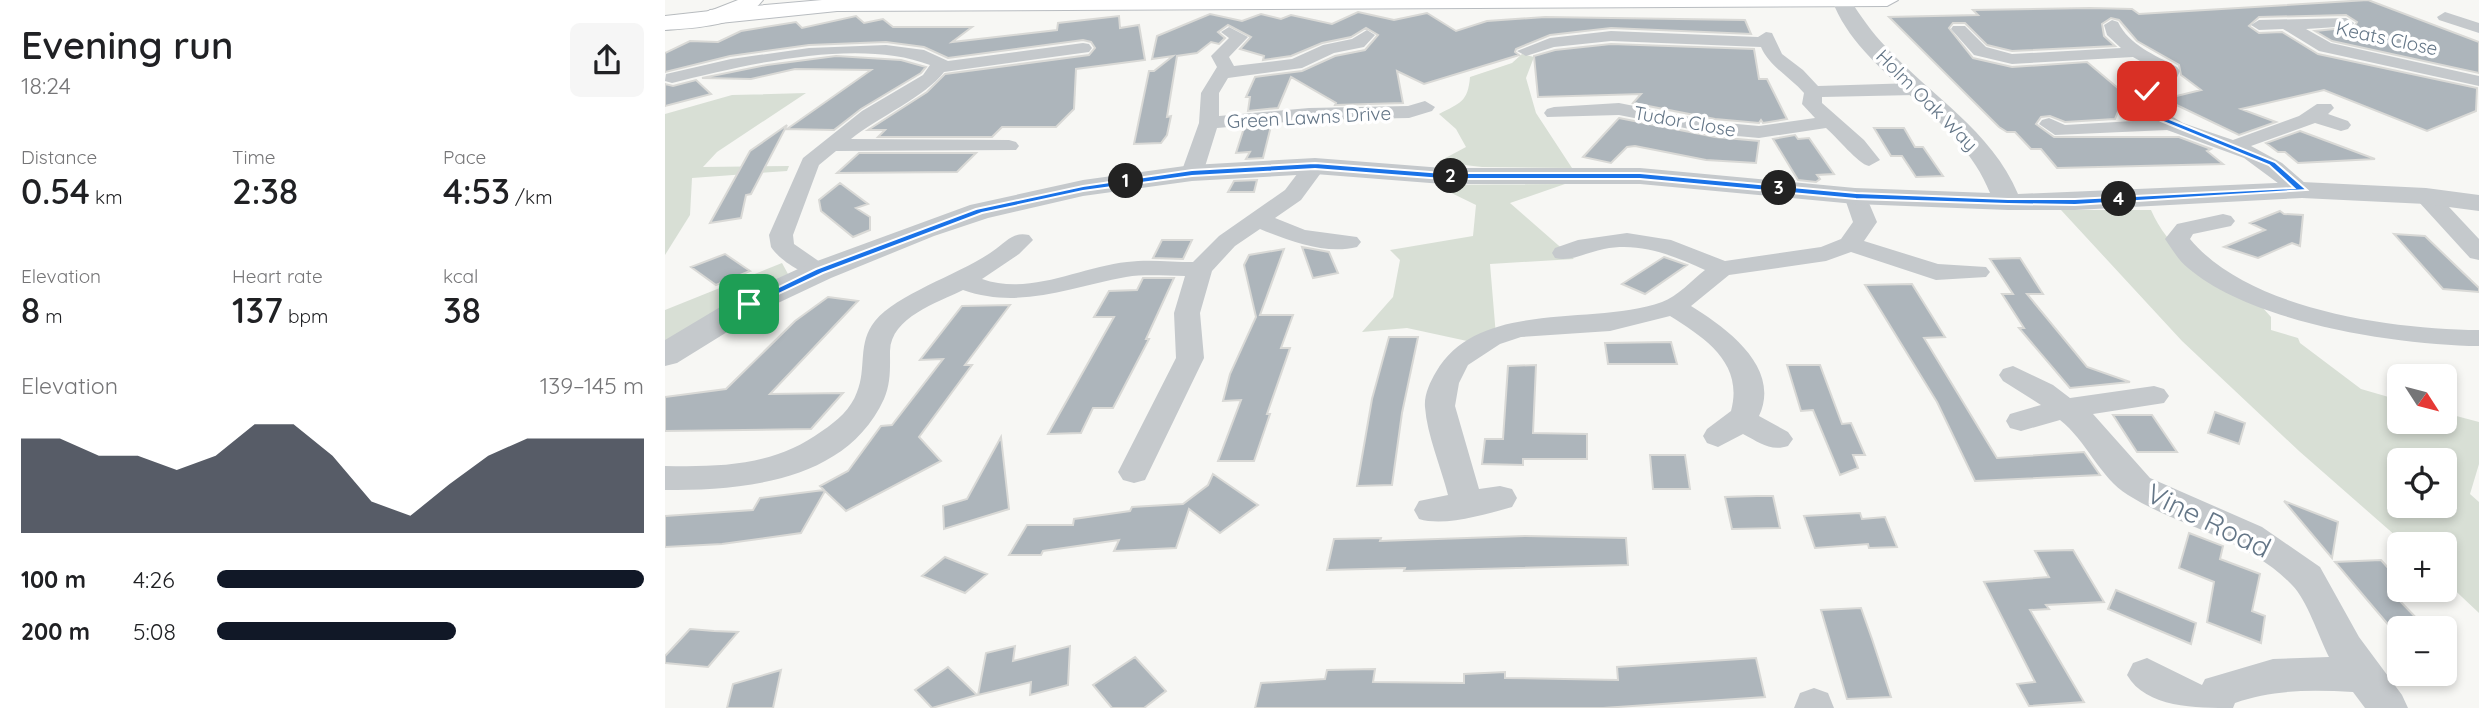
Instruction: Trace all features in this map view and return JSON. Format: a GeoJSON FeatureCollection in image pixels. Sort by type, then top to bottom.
{"type":"FeatureCollection","features":[{"type":"Feature","properties":{"kind":"main road"},"geometry":{"type":"LineString","coordinates":[[700,19],[731,11],[752,0]]}},
{"type":"Feature","properties":{"kind":"main road"},"geometry":{"type":"LineString","coordinates":[[790,0],[837,5]]}},
{"type":"Feature","properties":{"kind":"main road"},"geometry":{"type":"LineString","coordinates":[[665,25],[837,5],[1887,0]]}},
{"type":"Feature","properties":{"kind":"street","name":"Holm Oak Way"},"geometry":{"type":"LineString","coordinates":[[1841,0],[1876,50],[1964,133],[2003,184],[2008,201]]}},
{"type":"Feature","properties":{"kind":"street"},"geometry":{"type":"LineString","coordinates":[[2445,17],[2479,28]]}},
{"type":"Feature","properties":{"kind":"street","name":"Keats Close"},"geometry":{"type":"LineString","coordinates":[[2259,25],[2346,23]]}},
{"type":"Feature","properties":{"kind":"street"},"geometry":{"type":"LineString","coordinates":[[2112,25],[2113,32],[2136,52],[2171,71],[2169,78],[2147,91],[2142,99],[2148,109],[2174,124],[2272,164],[2302,190]]}},
{"type":"Feature","properties":{"kind":"street","name":"Keats Close"},"geometry":{"type":"LineString","coordinates":[[2289,26],[2325,47],[2479,81]]}},
{"type":"Feature","properties":{"kind":"street"},"geometry":{"type":"LineString","coordinates":[[1958,29],[1980,51],[2012,59],[2136,52]]}},
{"type":"Feature","properties":{"kind":"street"},"geometry":{"type":"LineString","coordinates":[[1192,173],[1209,122],[1210,93],[1226,67],[1220,56],[1234,35],[1260,33]]}},
{"type":"Feature","properties":{"kind":"street"},"geometry":{"type":"LineString","coordinates":[[1534,44],[1650,36],[1767,39],[1774,57],[1797,74],[1814,92],[1915,89]]}},
{"type":"Feature","properties":{"kind":"street"},"geometry":{"type":"LineString","coordinates":[[672,78],[698,67],[822,40],[910,51],[928,55],[941,63],[929,79],[897,96],[810,162],[781,235],[783,247],[820,271]]}},
{"type":"Feature","properties":{"kind":"street"},"geometry":{"type":"LineString","coordinates":[[1223,73],[1296,64],[1329,49],[1365,42]]}},
{"type":"Feature","properties":{"kind":"street"},"geometry":{"type":"LineString","coordinates":[[939,67],[1047,57],[1083,47]]}},
{"type":"Feature","properties":{"kind":"street"},"geometry":{"type":"LineString","coordinates":[[1814,92],[1812,104],[1828,122],[1859,143],[1869,160]]}},
{"type":"Feature","properties":{"kind":"street","name":"Tudor Close"},"geometry":{"type":"LineString","coordinates":[[1554,113],[1582,117],[1619,109],[1730,131],[1786,130],[1828,122]]}},
{"type":"Feature","properties":{"kind":"street"},"geometry":{"type":"LineString","coordinates":[[2235,147],[2246,139],[2320,112],[2341,125]]}},
{"type":"Feature","properties":{"kind":"street","name":"Green Lawns Drive"},"geometry":{"type":"LineString","coordinates":[[1209,122],[1309,114],[1417,113]]}},
{"type":"Feature","properties":{"kind":"street"},"geometry":{"type":"LineString","coordinates":[[2059,131],[2174,124]]}},
{"type":"Feature","properties":{"kind":"street"},"geometry":{"type":"LineString","coordinates":[[832,145],[1009,146]]}},
{"type":"Feature","properties":{"kind":"street"},"geometry":{"type":"LineString","coordinates":[[1134,472],[1190,358],[1187,313],[1200,269],[1227,241],[1293,195],[1315,166]]}},
{"type":"Feature","properties":{"kind":"street"},"geometry":{"type":"LineString","coordinates":[[665,355],[749,304],[820,271],[980,211],[1083,188],[1192,173],[1315,166],[1466,177],[1653,177],[1856,196],[2008,201],[2075,202],[2302,190],[2426,196],[2479,203]]}},
{"type":"Feature","properties":{"kind":"street"},"geometry":{"type":"LineString","coordinates":[[1467,504],[1440,406],[1444,383],[1457,360],[1490,338],[1518,329],[1609,324],[1674,307],[1723,269],[1826,254],[1850,244],[1865,222],[1856,196]]}},
{"type":"Feature","properties":{"kind":"street"},"geometry":{"type":"LineString","coordinates":[[2426,196],[2479,253]]}},
{"type":"Feature","properties":{"kind":"street"},"geometry":{"type":"LineString","coordinates":[[1258,220],[1301,237],[1349,242]]}},
{"type":"Feature","properties":{"kind":"street"},"geometry":{"type":"LineString","coordinates":[[2223,220],[2185,229],[2177,239],[2182,250],[2281,316],[2396,332],[2479,338]]}},
{"type":"Feature","properties":{"kind":"street"},"geometry":{"type":"LineString","coordinates":[[1564,253],[1586,234],[1648,240],[1692,254],[1723,269]]}},
{"type":"Feature","properties":{"kind":"street"},"geometry":{"type":"LineString","coordinates":[[665,478],[762,475],[797,463],[825,447],[854,422],[870,399],[875,382],[876,339],[894,317],[1003,256],[1021,240]]}},
{"type":"Feature","properties":{"kind":"street"},"geometry":{"type":"LineString","coordinates":[[1850,244],[1963,279]]}},
{"type":"Feature","properties":{"kind":"street"},"geometry":{"type":"LineString","coordinates":[[961,280],[991,291],[1011,292],[1071,284],[1127,269],[1200,269]]}},
{"type":"Feature","properties":{"kind":"street"},"geometry":{"type":"LineString","coordinates":[[1674,307],[1736,351],[1744,367],[1749,403],[1731,428],[1777,439]]}},
{"type":"Feature","properties":{"kind":"street","name":"Vine Road"},"geometry":{"type":"LineString","coordinates":[[2013,375],[2066,408],[2088,426],[2138,486],[2250,536],[2275,551],[2307,577],[2345,649],[2388,708]]}},
{"type":"Feature","properties":{"kind":"street"},"geometry":{"type":"LineString","coordinates":[[2021,421],[2066,408],[2154,396]]}},
{"type":"Feature","properties":{"kind":"street"},"geometry":{"type":"LineString","coordinates":[[1431,510],[1500,498]]}},
{"type":"Feature","properties":{"kind":"street"},"geometry":{"type":"LineString","coordinates":[[2213,708],[2219,691],[2251,678],[2295,672],[2365,676]]}},
{"type":"Feature","properties":{"kind":"street"},"geometry":{"type":"LineString","coordinates":[[2147,674],[2205,708]]}},
{"type":"Feature","properties":{"kind":"shaded area"},"geometry":{"type":"Polygon","coordinates":[[[1522,54],[1534,57],[1526,78],[1536,113],[1572,168],[1482,167],[1438,162],[1466,147],[1456,129],[1439,114],[1462,101],[1470,77],[1512,63],[1522,54]]]}},
{"type":"Feature","properties":{"kind":"shaded area"},"geometry":{"type":"Polygon","coordinates":[[[806,93],[717,152],[703,167],[789,166],[787,171],[692,178],[690,215],[665,255],[665,114],[732,95],[806,93]]]}},
{"type":"Feature","properties":{"kind":"shaded area"},"geometry":{"type":"Polygon","coordinates":[[[1565,184],[1510,203],[1574,259],[1490,264],[1496,336],[1481,344],[1407,328],[1362,332],[1393,297],[1400,260],[1390,250],[1473,236],[1476,205],[1435,185],[1565,184]]]}},
{"type":"Feature","properties":{"kind":"shaded area"},"geometry":{"type":"Polygon","coordinates":[[[2061,210],[2151,210],[2171,242],[2184,255],[2213,277],[2262,307],[2271,317],[2271,330],[2298,338],[2300,343],[2361,389],[2387,397],[2387,434],[2457,434],[2457,416],[2479,422],[2479,464],[2470,494],[2479,502],[2479,613],[2457,592],[2457,532],[2391,532],[2299,451],[2182,341],[2061,210]]]}},
{"type":"Feature","properties":{"kind":"shaded area"},"geometry":{"type":"Polygon","coordinates":[[[782,263],[788,274],[665,343],[665,310],[782,263]]]}},
{"type":"Feature","properties":{"kind":"building"},"geometry":{"type":"Polygon","coordinates":[[[2368,0],[2479,42],[2479,73],[2332,41],[2315,31],[2354,27],[2357,22],[2346,15],[2259,17],[2249,26],[2259,33],[2282,32],[2318,54],[2477,88],[2476,111],[2427,131],[2324,90],[2241,109],[2276,122],[2239,135],[2164,99],[2201,90],[2181,75],[2179,65],[2137,41],[2119,20],[2111,18],[2102,24],[2104,36],[2115,46],[2012,51],[1987,45],[1965,23],[1953,23],[1949,28],[1973,58],[2012,67],[2087,62],[2125,94],[2115,119],[2065,122],[2050,116],[2041,117],[2036,124],[2054,137],[2179,137],[2211,149],[2207,151],[2223,164],[2057,168],[2041,149],[2031,149],[2015,132],[2007,132],[1999,127],[1889,17],[1978,15],[1973,10],[2090,8],[2132,9],[2139,14],[2368,0]]]}},
{"type":"Feature","properties":{"kind":"building"},"geometry":{"type":"Polygon","coordinates":[[[1358,12],[1394,20],[1427,13],[1456,31],[1487,21],[1545,17],[1745,20],[1751,34],[1611,28],[1550,35],[1516,49],[1515,52],[1519,55],[1424,84],[1397,71],[1403,103],[1335,105],[1336,103],[1291,77],[1278,108],[1248,111],[1250,97],[1246,97],[1255,77],[1302,71],[1335,56],[1365,50],[1378,35],[1366,28],[1351,37],[1322,43],[1291,56],[1263,60],[1264,56],[1240,49],[1251,37],[1228,25],[1218,32],[1225,38],[1219,44],[1211,42],[1197,53],[1177,56],[1167,117],[1171,116],[1167,135],[1161,143],[1134,144],[1149,71],[1154,71],[1173,56],[1152,59],[1157,36],[1210,14],[1242,21],[1261,14],[1281,19],[1291,15],[1332,24],[1358,12]]]}},
{"type":"Feature","properties":{"kind":"building"},"geometry":{"type":"Polygon","coordinates":[[[856,16],[864,23],[883,19],[893,27],[972,27],[952,42],[1057,30],[1058,23],[1119,16],[1120,28],[1139,25],[1145,60],[1076,69],[1074,109],[1056,127],[1002,127],[992,137],[878,137],[885,130],[868,130],[927,92],[945,74],[1089,55],[1095,48],[1091,42],[1083,40],[948,58],[924,47],[886,42],[809,45],[730,56],[665,72],[665,53],[690,41],[718,42],[741,31],[796,22],[802,28],[856,16]]]}},
{"type":"Feature","properties":{"kind":"building"},"geometry":{"type":"Polygon","coordinates":[[[1611,44],[1754,49],[1759,79],[1767,79],[1787,119],[1763,123],[1761,120],[1759,123],[1715,119],[1633,103],[1641,94],[1538,97],[1534,56],[1555,50],[1611,44]]]}},
{"type":"Feature","properties":{"kind":"building"},"geometry":{"type":"Polygon","coordinates":[[[836,56],[901,60],[926,67],[921,73],[861,109],[834,130],[787,129],[871,70],[795,69],[751,79],[702,78],[767,65],[836,56]]]}},
{"type":"Feature","properties":{"kind":"building"},"geometry":{"type":"Polygon","coordinates":[[[696,80],[711,94],[665,106],[665,84],[673,86],[696,80]]]}},
{"type":"Feature","properties":{"kind":"building"},"geometry":{"type":"Polygon","coordinates":[[[1619,118],[1715,137],[1759,141],[1756,163],[1706,160],[1635,146],[1627,147],[1611,163],[1583,157],[1619,118]]]}},
{"type":"Feature","properties":{"kind":"building"},"geometry":{"type":"Polygon","coordinates":[[[787,125],[751,194],[746,195],[741,218],[710,223],[750,151],[787,125]]]}},
{"type":"Feature","properties":{"kind":"building"},"geometry":{"type":"Polygon","coordinates":[[[1271,126],[1263,158],[1246,159],[1250,152],[1236,153],[1244,128],[1271,126]]]}},
{"type":"Feature","properties":{"kind":"building"},"geometry":{"type":"Polygon","coordinates":[[[1874,128],[1904,128],[1915,147],[1923,147],[1943,176],[1916,177],[1902,156],[1891,156],[1874,128]]]}},
{"type":"Feature","properties":{"kind":"building"},"geometry":{"type":"Polygon","coordinates":[[[2300,131],[2375,159],[2298,163],[2285,152],[2278,152],[2266,143],[2300,131]]]}},
{"type":"Feature","properties":{"kind":"building"},"geometry":{"type":"Polygon","coordinates":[[[1795,135],[1798,139],[1809,138],[1834,174],[1817,175],[1820,179],[1816,182],[1798,180],[1773,139],[1795,135]]]}},
{"type":"Feature","properties":{"kind":"building"},"geometry":{"type":"Polygon","coordinates":[[[859,153],[976,153],[957,172],[837,173],[859,153]]]}},
{"type":"Feature","properties":{"kind":"building"},"geometry":{"type":"Polygon","coordinates":[[[1257,180],[1254,192],[1228,192],[1234,181],[1257,180]]]}},
{"type":"Feature","properties":{"kind":"building"},"geometry":{"type":"Polygon","coordinates":[[[840,183],[868,204],[856,208],[870,217],[870,230],[853,237],[821,211],[819,200],[840,183]]]}},
{"type":"Feature","properties":{"kind":"building"},"geometry":{"type":"Polygon","coordinates":[[[2280,211],[2284,214],[2303,215],[2300,246],[2292,243],[2258,258],[2224,247],[2265,230],[2250,223],[2280,211]]]}},
{"type":"Feature","properties":{"kind":"building"},"geometry":{"type":"Polygon","coordinates":[[[2394,234],[2425,236],[2479,288],[2479,292],[2443,289],[2394,234]]]}},
{"type":"Feature","properties":{"kind":"building"},"geometry":{"type":"Polygon","coordinates":[[[1162,240],[1192,240],[1183,259],[1153,258],[1162,240]]]}},
{"type":"Feature","properties":{"kind":"building"},"geometry":{"type":"Polygon","coordinates":[[[1302,247],[1329,252],[1338,273],[1313,278],[1302,247]]]}},
{"type":"Feature","properties":{"kind":"building"},"geometry":{"type":"Polygon","coordinates":[[[1284,249],[1260,315],[1293,315],[1281,348],[1290,348],[1267,414],[1270,414],[1254,461],[1218,461],[1241,400],[1223,401],[1230,374],[1256,317],[1244,265],[1249,255],[1284,249]]]}},
{"type":"Feature","properties":{"kind":"building"},"geometry":{"type":"Polygon","coordinates":[[[725,254],[750,271],[716,285],[691,267],[725,254]]]}},
{"type":"Feature","properties":{"kind":"building"},"geometry":{"type":"Polygon","coordinates":[[[1664,257],[1687,265],[1645,294],[1622,284],[1664,257]]]}},
{"type":"Feature","properties":{"kind":"building"},"geometry":{"type":"Polygon","coordinates":[[[2020,258],[2043,294],[2027,294],[2087,367],[2130,382],[2070,388],[2019,328],[2024,328],[2002,294],[2013,294],[1990,259],[2020,258]]]}},
{"type":"Feature","properties":{"kind":"building"},"geometry":{"type":"Polygon","coordinates":[[[1143,278],[1174,278],[1146,339],[1149,339],[1113,408],[1093,408],[1081,433],[1048,434],[1114,317],[1094,317],[1109,291],[1137,290],[1143,278]]]}},
{"type":"Feature","properties":{"kind":"building"},"geometry":{"type":"Polygon","coordinates":[[[1912,284],[1945,337],[1924,338],[1997,458],[2084,452],[2100,475],[1975,481],[1937,402],[1865,285],[1912,284]]]}},
{"type":"Feature","properties":{"kind":"building"},"geometry":{"type":"Polygon","coordinates":[[[828,297],[858,301],[770,394],[843,393],[811,429],[665,431],[665,397],[726,389],[795,321],[828,297]]]}},
{"type":"Feature","properties":{"kind":"building"},"geometry":{"type":"Polygon","coordinates":[[[1010,305],[965,365],[972,365],[919,437],[941,461],[846,511],[825,491],[801,533],[722,544],[665,547],[665,516],[753,510],[760,498],[824,490],[820,486],[848,471],[881,426],[892,425],[943,359],[920,360],[962,306],[1010,305]]]}},
{"type":"Feature","properties":{"kind":"building"},"geometry":{"type":"Polygon","coordinates":[[[1389,337],[1418,337],[1402,413],[1392,485],[1357,486],[1372,399],[1389,337]]]}},
{"type":"Feature","properties":{"kind":"building"},"geometry":{"type":"Polygon","coordinates":[[[1671,342],[1677,364],[1608,364],[1605,343],[1671,342]]]}},
{"type":"Feature","properties":{"kind":"building"},"geometry":{"type":"Polygon","coordinates":[[[1536,365],[1533,433],[1587,434],[1587,459],[1523,459],[1523,465],[1482,464],[1485,439],[1503,439],[1508,366],[1536,365]]]}},
{"type":"Feature","properties":{"kind":"building"},"geometry":{"type":"Polygon","coordinates":[[[1787,365],[1820,365],[1842,424],[1851,423],[1865,455],[1853,455],[1858,468],[1840,475],[1813,410],[1801,411],[1787,365]]]}},
{"type":"Feature","properties":{"kind":"building"},"geometry":{"type":"Polygon","coordinates":[[[2215,412],[2245,423],[2239,444],[2208,433],[2215,412]]]}},
{"type":"Feature","properties":{"kind":"building"},"geometry":{"type":"Polygon","coordinates":[[[2113,415],[2152,415],[2177,452],[2137,452],[2113,415]]]}},
{"type":"Feature","properties":{"kind":"building"},"geometry":{"type":"Polygon","coordinates":[[[1001,437],[1009,509],[944,529],[943,506],[967,499],[1001,437]]]}},
{"type":"Feature","properties":{"kind":"building"},"geometry":{"type":"Polygon","coordinates":[[[1650,455],[1685,455],[1690,489],[1653,489],[1650,455]]]}},
{"type":"Feature","properties":{"kind":"building"},"geometry":{"type":"Polygon","coordinates":[[[1213,474],[1258,505],[1220,533],[1189,509],[1176,548],[1114,551],[1119,540],[1043,551],[1041,555],[1009,555],[1027,525],[1073,525],[1074,519],[1130,511],[1132,507],[1183,504],[1208,485],[1213,474]]]}},
{"type":"Feature","properties":{"kind":"building"},"geometry":{"type":"Polygon","coordinates":[[[1773,496],[1780,528],[1732,529],[1725,497],[1773,496]]]}},
{"type":"Feature","properties":{"kind":"building"},"geometry":{"type":"Polygon","coordinates":[[[2284,501],[2338,522],[2332,558],[2284,501]]]}},
{"type":"Feature","properties":{"kind":"building"},"geometry":{"type":"Polygon","coordinates":[[[1860,513],[1862,519],[1885,517],[1897,547],[1869,548],[1868,544],[1815,548],[1804,516],[1860,513]]]}},
{"type":"Feature","properties":{"kind":"building"},"geometry":{"type":"Polygon","coordinates":[[[2189,533],[2223,546],[2220,559],[2260,574],[2252,611],[2265,616],[2261,643],[2207,622],[2214,582],[2179,568],[2189,533]]]}},
{"type":"Feature","properties":{"kind":"building"},"geometry":{"type":"Polygon","coordinates":[[[1525,536],[1626,538],[1628,565],[1404,571],[1405,568],[1327,570],[1334,539],[1381,538],[1380,541],[1525,536]]]}},
{"type":"Feature","properties":{"kind":"building"},"geometry":{"type":"Polygon","coordinates":[[[2073,550],[2104,602],[2046,605],[2049,609],[2030,610],[2084,702],[2029,706],[2017,684],[2035,682],[1984,582],[2049,577],[2035,551],[2073,550]]]}},
{"type":"Feature","properties":{"kind":"building"},"geometry":{"type":"Polygon","coordinates":[[[945,557],[987,574],[965,593],[922,576],[945,557]]]}},
{"type":"Feature","properties":{"kind":"building"},"geometry":{"type":"Polygon","coordinates":[[[2381,560],[2387,567],[2387,602],[2401,602],[2414,616],[2387,616],[2387,623],[2335,562],[2381,560]]]}},
{"type":"Feature","properties":{"kind":"building"},"geometry":{"type":"Polygon","coordinates":[[[2116,590],[2196,623],[2191,644],[2108,609],[2116,590]]]}},
{"type":"Feature","properties":{"kind":"building"},"geometry":{"type":"Polygon","coordinates":[[[1861,608],[1891,697],[1847,699],[1821,610],[1861,608]]]}},
{"type":"Feature","properties":{"kind":"building"},"geometry":{"type":"Polygon","coordinates":[[[690,629],[738,632],[708,667],[665,663],[665,656],[690,629]]]}},
{"type":"Feature","properties":{"kind":"building"},"geometry":{"type":"Polygon","coordinates":[[[1015,646],[1013,661],[1070,646],[1068,685],[1030,695],[1031,682],[978,695],[986,653],[1015,646]]]}},
{"type":"Feature","properties":{"kind":"building"},"geometry":{"type":"Polygon","coordinates":[[[1135,657],[1166,691],[1144,708],[1112,708],[1093,685],[1135,657]]]}},
{"type":"Feature","properties":{"kind":"building"},"geometry":{"type":"Polygon","coordinates":[[[1756,658],[1765,697],[1603,708],[1255,708],[1261,683],[1325,679],[1327,670],[1375,669],[1373,682],[1464,683],[1464,674],[1505,672],[1505,678],[1618,680],[1617,667],[1756,658]]]}},
{"type":"Feature","properties":{"kind":"building"},"geometry":{"type":"Polygon","coordinates":[[[948,667],[977,695],[932,708],[915,690],[948,667]]]}},
{"type":"Feature","properties":{"kind":"building"},"geometry":{"type":"Polygon","coordinates":[[[781,670],[773,708],[727,708],[733,684],[781,670]]]}},
{"type":"Feature","properties":{"kind":"route"},"geometry":{"type":"LineString","coordinates":[[749,304],[820,271],[980,211],[1083,188],[1192,173],[1315,166],[1443,176],[1640,176],[1856,196],[2008,201],[2075,202],[2302,190],[2272,164],[2244,150],[2190,132],[2164,120],[2148,109],[2142,99],[2147,91]]}}]}
